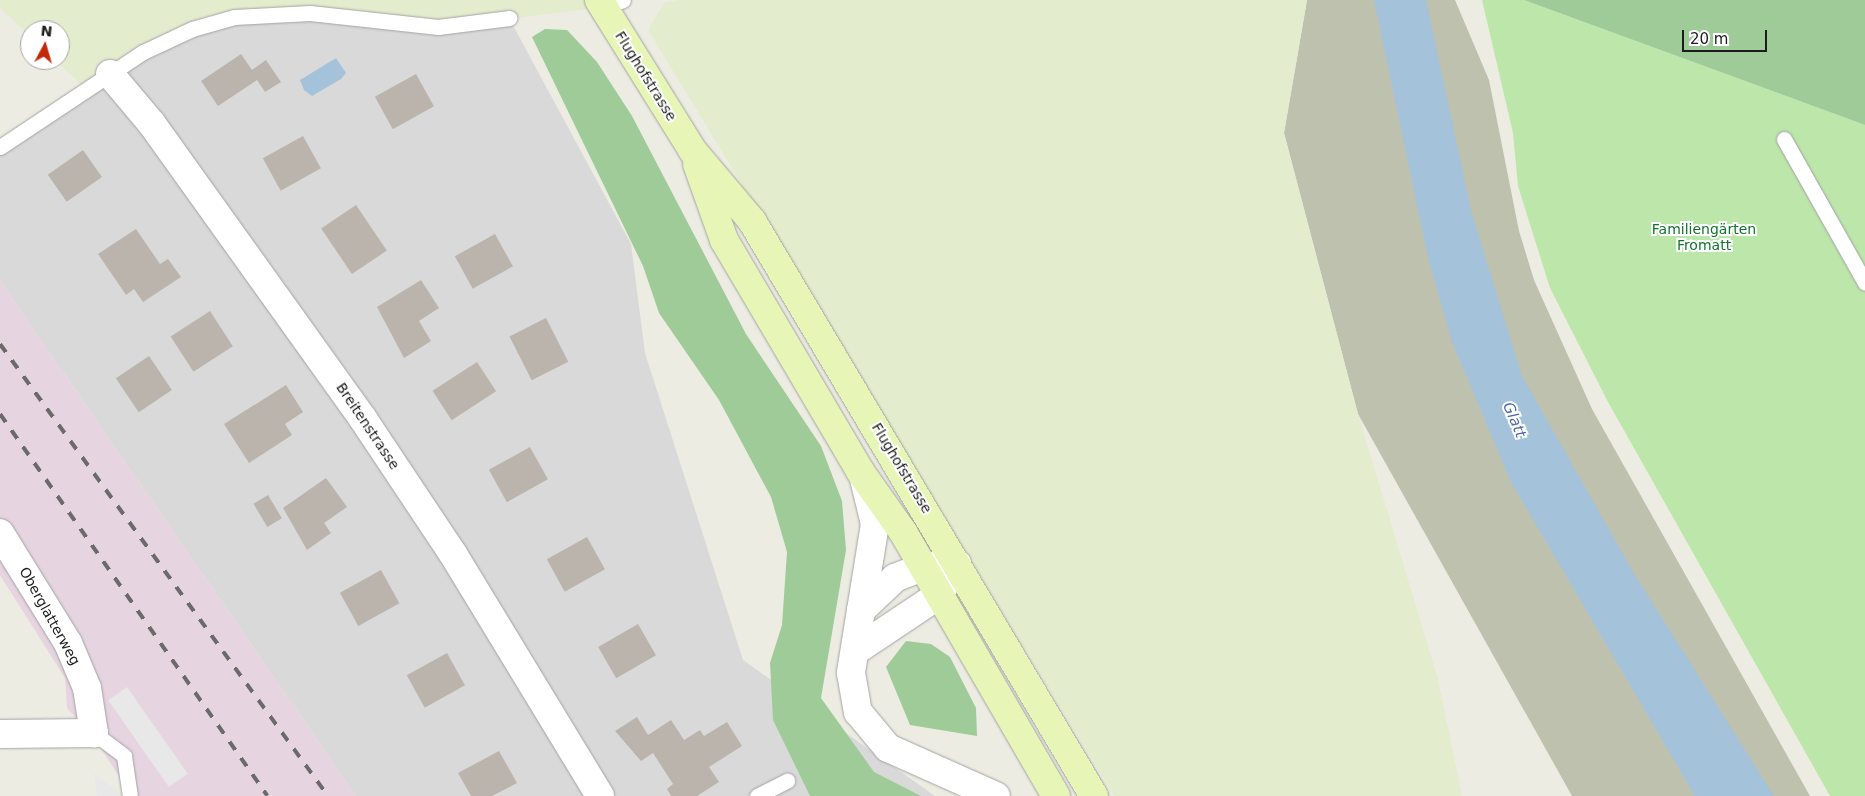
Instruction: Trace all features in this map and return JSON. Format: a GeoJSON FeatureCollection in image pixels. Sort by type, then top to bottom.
{"type":"FeatureCollection","features":[{"type":"Feature","properties":{"kind":"main road","name":"Flughofstrasse"},"geometry":{"type":"LineString","coordinates":[[608,2],[693,151],[752,221],[1094,796]]}},
{"type":"Feature","properties":{"kind":"main road","name":"Flughofstrasse"},"geometry":{"type":"LineString","coordinates":[[693,151],[724,240],[860,471],[923,567],[1056,796]]}},
{"type":"Feature","properties":{"kind":"street","name":"Breitenstrasse"},"geometry":{"type":"LineString","coordinates":[[110,74],[158,132],[364,418],[458,563],[600,796]]}},
{"type":"Feature","properties":{"kind":"street"},"geometry":{"type":"LineString","coordinates":[[860,471],[875,524],[855,651],[853,699],[874,736],[899,755],[996,796]]}},
{"type":"Feature","properties":{"kind":"street","name":"Oberglatterweg"},"geometry":{"type":"LineString","coordinates":[[0,533],[68,643],[86,688],[94,733]]}},
{"type":"Feature","properties":{"kind":"street"},"geometry":{"type":"LineString","coordinates":[[862,610],[886,584],[923,567],[957,564]]}},
{"type":"Feature","properties":{"kind":"street"},"geometry":{"type":"LineString","coordinates":[[855,651],[939,595],[957,564]]}},
{"type":"Feature","properties":{"kind":"street"},"geometry":{"type":"LineString","coordinates":[[0,734],[94,733]]}},
{"type":"Feature","properties":{"kind":"lane"},"geometry":{"type":"LineString","coordinates":[[0,146],[167,39],[259,13],[310,13],[438,27],[509,18]]}},
{"type":"Feature","properties":{"kind":"lane"},"geometry":{"type":"LineString","coordinates":[[1784,139],[1865,283]]}},
{"type":"Feature","properties":{"kind":"lane"},"geometry":{"type":"LineString","coordinates":[[94,733],[124,756],[130,796]]}},
{"type":"Feature","properties":{"kind":"lane"},"geometry":{"type":"LineString","coordinates":[[756,796],[787,781]]}},
{"type":"Feature","properties":{"kind":"shaded area"},"geometry":{"type":"Polygon","coordinates":[[[0,0],[623,0],[603,7],[468,24],[310,13],[213,22],[86,89],[66,70],[70,70],[70,20],[20,20],[20,27],[0,8],[0,0]]]}},
{"type":"Feature","properties":{"kind":"shaded area"},"geometry":{"type":"Polygon","coordinates":[[[679,0],[1307,0],[1284,133],[1358,414],[1438,679],[1462,796],[1114,796],[648,30],[664,3],[679,0]]]}},
{"type":"Feature","properties":{"kind":"shaded area"},"geometry":{"type":"Polygon","coordinates":[[[1307,0],[1455,0],[1489,80],[1519,231],[1534,280],[1592,409],[1810,796],[1572,796],[1358,414],[1284,133],[1307,0]]]}},
{"type":"Feature","properties":{"kind":"shaded area"},"geometry":{"type":"Polygon","coordinates":[[[234,17],[509,18],[631,244],[645,353],[743,660],[935,796],[356,796],[0,281],[0,147],[143,52],[234,17]]]}},
{"type":"Feature","properties":{"kind":"shaded area"},"geometry":{"type":"Polygon","coordinates":[[[0,281],[356,796],[132,796],[96,741],[67,708],[65,678],[0,575],[0,281]]]}},
{"type":"Feature","properties":{"kind":"shaded area"},"geometry":{"type":"Polygon","coordinates":[[[127,687],[188,774],[169,787],[108,700],[127,687]]]}},
{"type":"Feature","properties":{"kind":"shaded area"},"geometry":{"type":"Polygon","coordinates":[[[94,773],[118,792],[119,796],[97,796],[94,773]]]}},
{"type":"Feature","properties":{"kind":"green space","name":"Familiengärten Fromatt"},"geometry":{"type":"Polygon","coordinates":[[[1482,0],[1524,0],[1865,125],[1865,796],[1830,796],[1608,402],[1550,288],[1518,186],[1513,133],[1482,0]]]}},
{"type":"Feature","properties":{"kind":"green space"},"geometry":{"type":"Polygon","coordinates":[[[1524,0],[1865,0],[1865,125],[1524,0]]]}},
{"type":"Feature","properties":{"kind":"green space"},"geometry":{"type":"Polygon","coordinates":[[[545,29],[567,30],[597,62],[632,116],[746,334],[821,446],[842,501],[846,550],[821,698],[874,772],[921,796],[810,796],[773,720],[770,663],[782,625],[787,552],[771,497],[719,400],[659,313],[643,266],[532,37],[545,29]]]}},
{"type":"Feature","properties":{"kind":"green space"},"geometry":{"type":"Polygon","coordinates":[[[906,641],[931,644],[950,657],[976,708],[977,736],[910,725],[886,667],[906,641]]]}},
{"type":"Feature","properties":{"kind":"water","name":"Glatt"},"geometry":{"type":"Polygon","coordinates":[[[1374,0],[1426,0],[1471,210],[1522,376],[1635,575],[1774,796],[1695,796],[1511,482],[1452,342],[1428,258],[1374,0]]]}},
{"type":"Feature","properties":{"kind":"water"},"geometry":{"type":"Polygon","coordinates":[[[336,58],[346,73],[341,79],[312,96],[304,90],[300,80],[336,58]]]}},
{"type":"Feature","properties":{"kind":"building"},"geometry":{"type":"Polygon","coordinates":[[[241,54],[252,70],[266,60],[281,82],[265,92],[257,80],[218,106],[201,81],[241,54]]]}},
{"type":"Feature","properties":{"kind":"building"},"geometry":{"type":"Polygon","coordinates":[[[416,74],[434,106],[393,129],[375,97],[416,74]]]}},
{"type":"Feature","properties":{"kind":"building"},"geometry":{"type":"Polygon","coordinates":[[[303,136],[321,168],[281,191],[263,158],[303,136]]]}},
{"type":"Feature","properties":{"kind":"building"},"geometry":{"type":"Polygon","coordinates":[[[83,150],[102,177],[67,202],[48,175],[83,150]]]}},
{"type":"Feature","properties":{"kind":"building"},"geometry":{"type":"Polygon","coordinates":[[[356,205],[387,251],[352,274],[321,228],[356,205]]]}},
{"type":"Feature","properties":{"kind":"building"},"geometry":{"type":"Polygon","coordinates":[[[136,229],[160,264],[168,259],[181,277],[143,302],[134,289],[126,295],[98,254],[136,229]]]}},
{"type":"Feature","properties":{"kind":"building"},"geometry":{"type":"Polygon","coordinates":[[[495,234],[513,266],[473,289],[455,256],[495,234]]]}},
{"type":"Feature","properties":{"kind":"building"},"geometry":{"type":"Polygon","coordinates":[[[421,280],[439,308],[419,321],[431,341],[404,358],[377,307],[421,280]]]}},
{"type":"Feature","properties":{"kind":"building"},"geometry":{"type":"Polygon","coordinates":[[[210,311],[233,346],[193,372],[171,337],[210,311]]]}},
{"type":"Feature","properties":{"kind":"building"},"geometry":{"type":"Polygon","coordinates":[[[546,318],[568,362],[532,380],[509,337],[546,318]]]}},
{"type":"Feature","properties":{"kind":"building"},"geometry":{"type":"Polygon","coordinates":[[[149,356],[172,390],[139,412],[116,378],[149,356]]]}},
{"type":"Feature","properties":{"kind":"building"},"geometry":{"type":"Polygon","coordinates":[[[477,362],[496,391],[452,420],[433,391],[477,362]]]}},
{"type":"Feature","properties":{"kind":"building"},"geometry":{"type":"Polygon","coordinates":[[[286,385],[303,412],[285,424],[292,435],[249,463],[224,424],[286,385]]]}},
{"type":"Feature","properties":{"kind":"building"},"geometry":{"type":"Polygon","coordinates":[[[530,447],[548,479],[507,502],[489,470],[530,447]]]}},
{"type":"Feature","properties":{"kind":"building"},"geometry":{"type":"Polygon","coordinates":[[[326,478],[347,507],[324,523],[331,533],[307,550],[283,508],[326,478]]]}},
{"type":"Feature","properties":{"kind":"building"},"geometry":{"type":"Polygon","coordinates":[[[268,495],[282,518],[267,527],[253,504],[268,495]]]}},
{"type":"Feature","properties":{"kind":"building"},"geometry":{"type":"Polygon","coordinates":[[[587,537],[605,569],[565,592],[547,559],[587,537]]]}},
{"type":"Feature","properties":{"kind":"building"},"geometry":{"type":"Polygon","coordinates":[[[381,570],[399,603],[358,626],[340,593],[381,570]]]}},
{"type":"Feature","properties":{"kind":"building"},"geometry":{"type":"Polygon","coordinates":[[[638,624],[656,655],[616,678],[598,647],[638,624]]]}},
{"type":"Feature","properties":{"kind":"building"},"geometry":{"type":"Polygon","coordinates":[[[447,653],[465,685],[425,708],[407,675],[447,653]]]}},
{"type":"Feature","properties":{"kind":"building"},"geometry":{"type":"Polygon","coordinates":[[[637,717],[648,735],[671,720],[684,740],[700,730],[704,736],[727,722],[742,746],[709,767],[719,782],[697,796],[671,796],[667,789],[673,784],[653,753],[641,761],[615,731],[637,717]]]}},
{"type":"Feature","properties":{"kind":"building"},"geometry":{"type":"Polygon","coordinates":[[[499,751],[517,783],[492,796],[471,796],[458,773],[499,751]]]}},
{"type":"Feature","properties":{"kind":"railway"},"geometry":{"type":"LineString","coordinates":[[0,344],[328,796]]}},
{"type":"Feature","properties":{"kind":"railway"},"geometry":{"type":"LineString","coordinates":[[0,414],[267,796]]}}]}
